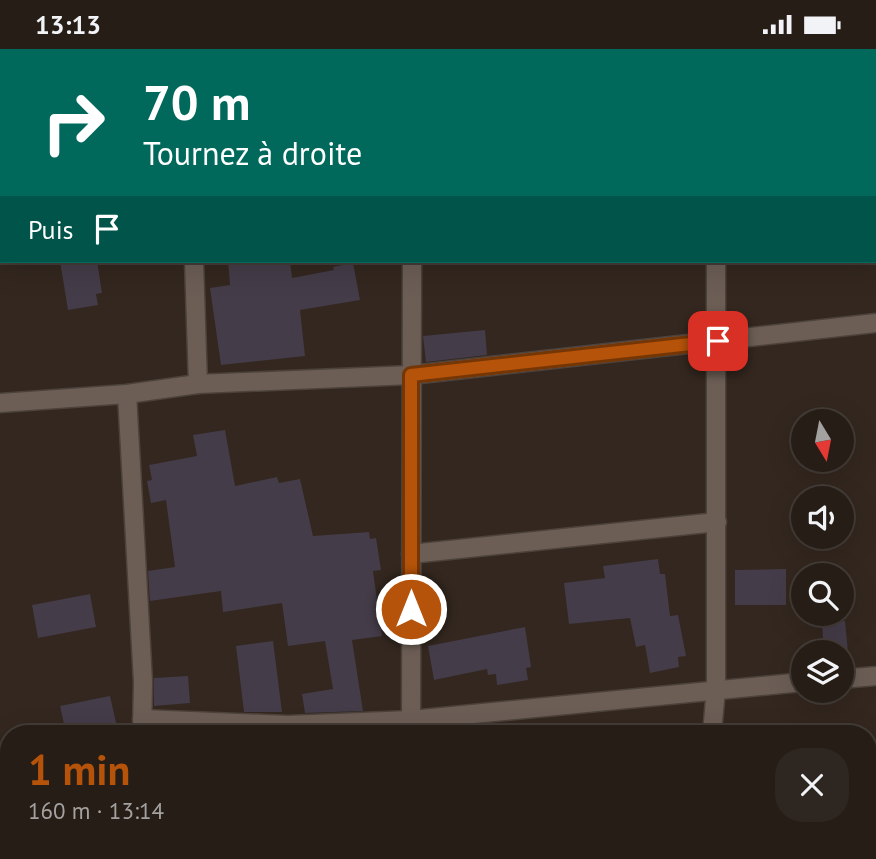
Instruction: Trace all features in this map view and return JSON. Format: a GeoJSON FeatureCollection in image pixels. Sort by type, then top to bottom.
{"type":"FeatureCollection","features":[{"type":"Feature","properties":{"kind":"street"},"geometry":{"type":"LineString","coordinates":[[194,263],[198,384]]}},
{"type":"Feature","properties":{"kind":"street"},"geometry":{"type":"LineString","coordinates":[[411,725],[412,263]]}},
{"type":"Feature","properties":{"kind":"street"},"geometry":{"type":"LineString","coordinates":[[713,725],[716,689],[716,263]]}},
{"type":"Feature","properties":{"kind":"street"},"geometry":{"type":"LineString","coordinates":[[0,403],[127,394],[198,384],[411,375],[876,323]]}},
{"type":"Feature","properties":{"kind":"street"},"geometry":{"type":"LineString","coordinates":[[127,394],[143,682],[142,725]]}},
{"type":"Feature","properties":{"kind":"street"},"geometry":{"type":"LineString","coordinates":[[411,554],[717,522]]}},
{"type":"Feature","properties":{"kind":"street"},"geometry":{"type":"LineString","coordinates":[[854,678],[876,676]]}},
{"type":"Feature","properties":{"kind":"street"},"geometry":{"type":"LineString","coordinates":[[427,725],[716,689],[791,683]]}},
{"type":"Feature","properties":{"kind":"building"},"geometry":{"type":"Polygon","coordinates":[[[60,263],[97,263],[102,293],[96,294],[98,305],[68,310],[60,263]]]}},
{"type":"Feature","properties":{"kind":"building"},"geometry":{"type":"Polygon","coordinates":[[[228,263],[290,263],[292,278],[334,270],[333,267],[353,263],[360,300],[300,310],[305,356],[221,365],[210,288],[230,285],[228,263]]]}},
{"type":"Feature","properties":{"kind":"building"},"geometry":{"type":"Polygon","coordinates":[[[485,330],[487,355],[426,362],[423,336],[485,330]]]}},
{"type":"Feature","properties":{"kind":"building"},"geometry":{"type":"Polygon","coordinates":[[[225,430],[235,486],[277,477],[279,483],[300,479],[313,536],[369,532],[370,539],[376,538],[381,570],[373,571],[382,636],[352,640],[363,711],[305,713],[302,694],[333,689],[325,641],[288,646],[282,603],[223,612],[221,591],[150,601],[148,571],[175,567],[166,500],[151,503],[147,481],[152,480],[149,465],[197,456],[193,435],[225,430]]]}},
{"type":"Feature","properties":{"kind":"building"},"geometry":{"type":"Polygon","coordinates":[[[658,559],[660,574],[665,574],[670,616],[678,615],[686,656],[678,657],[679,667],[650,673],[645,645],[636,647],[630,618],[569,624],[564,583],[605,578],[603,566],[658,559]]]}},
{"type":"Feature","properties":{"kind":"building"},"geometry":{"type":"Polygon","coordinates":[[[786,569],[786,605],[735,605],[735,570],[786,569]]]}},
{"type":"Feature","properties":{"kind":"building"},"geometry":{"type":"Polygon","coordinates":[[[90,594],[96,627],[38,638],[32,605],[90,594]]]}},
{"type":"Feature","properties":{"kind":"building"},"geometry":{"type":"Polygon","coordinates":[[[822,626],[845,626],[847,640],[823,640],[822,626]]]}},
{"type":"Feature","properties":{"kind":"building"},"geometry":{"type":"Polygon","coordinates":[[[525,627],[531,667],[526,668],[528,680],[497,685],[496,674],[488,675],[487,669],[434,680],[428,646],[525,627]]]}},
{"type":"Feature","properties":{"kind":"building"},"geometry":{"type":"Polygon","coordinates":[[[273,641],[282,712],[244,712],[236,646],[273,641]]]}},
{"type":"Feature","properties":{"kind":"building"},"geometry":{"type":"Polygon","coordinates":[[[188,676],[190,703],[154,706],[154,678],[188,676]]]}},
{"type":"Feature","properties":{"kind":"building"},"geometry":{"type":"Polygon","coordinates":[[[110,696],[117,725],[64,725],[60,706],[110,696]]]}},
{"type":"Feature","properties":{"kind":"route"},"geometry":{"type":"LineString","coordinates":[[411,609],[411,375],[718,341]]}}]}
